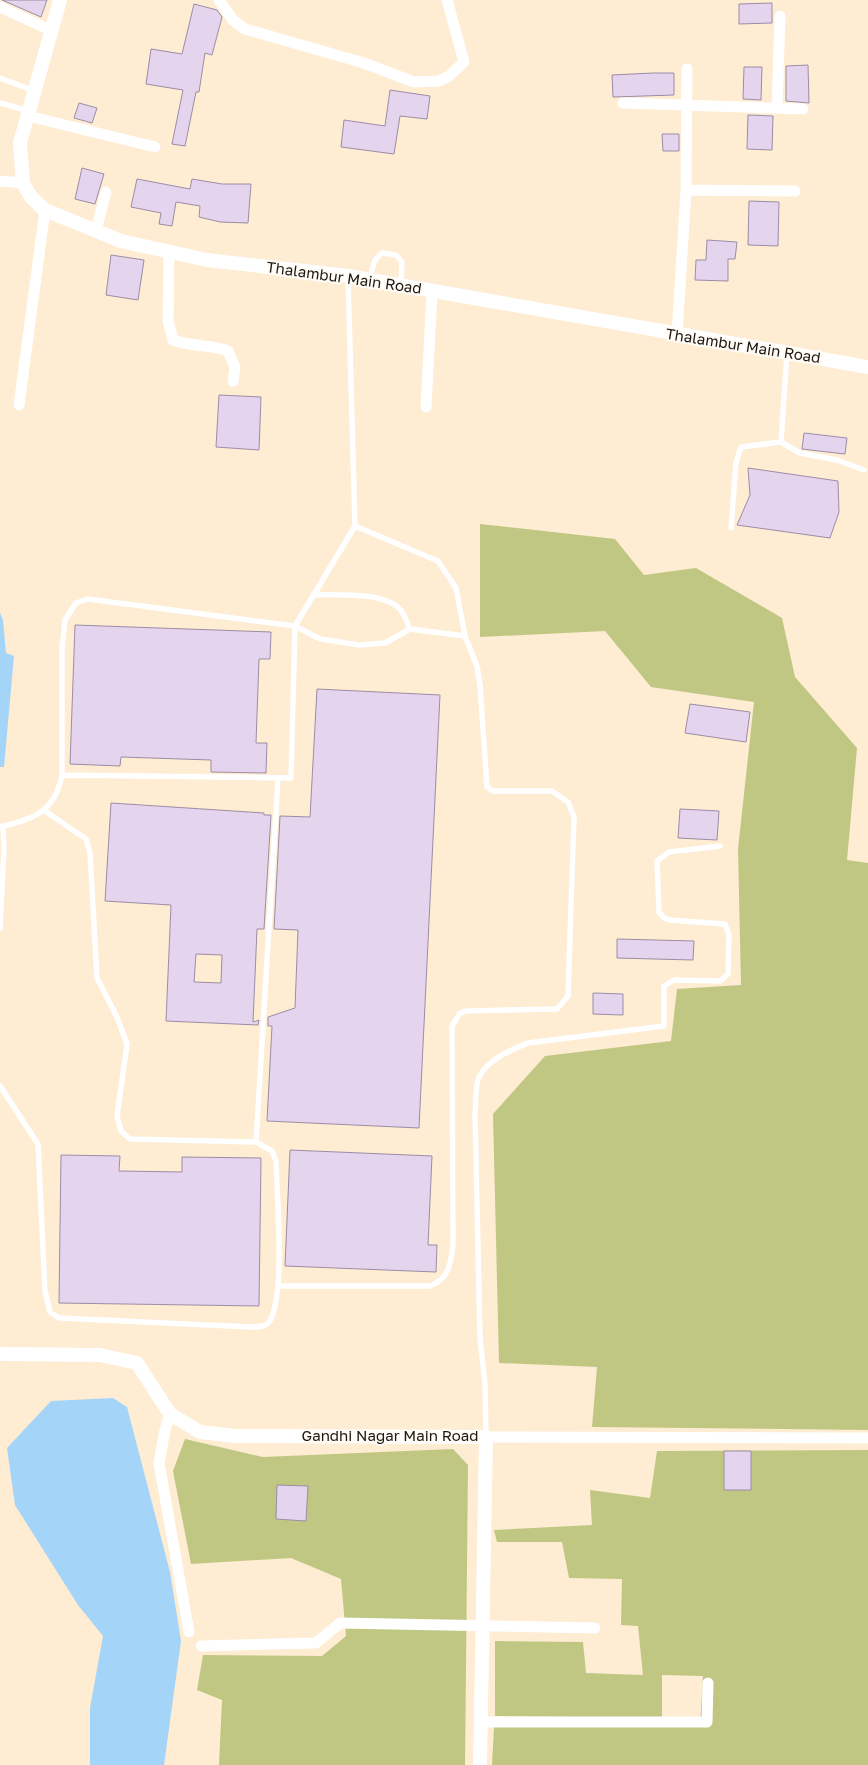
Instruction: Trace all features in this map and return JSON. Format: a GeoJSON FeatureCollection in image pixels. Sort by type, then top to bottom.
{"type":"FeatureCollection","features":[{"type":"Feature","properties":{"kind":"street","name":"Thalambur Main Road"},"geometry":{"type":"LineString","coordinates":[[60,0],[20,143],[24,183],[31,197],[45,210],[121,240],[207,260],[348,276],[868,367]]}},
{"type":"Feature","properties":{"kind":"street"},"geometry":{"type":"LineString","coordinates":[[220,0],[233,20],[245,29],[364,63],[414,82],[431,83],[450,76],[464,62],[447,0]]}},
{"type":"Feature","properties":{"kind":"street"},"geometry":{"type":"LineString","coordinates":[[0,7],[52,31]]}},
{"type":"Feature","properties":{"kind":"street"},"geometry":{"type":"LineString","coordinates":[[777,108],[780,16]]}},
{"type":"Feature","properties":{"kind":"street"},"geometry":{"type":"LineString","coordinates":[[677,335],[686,190],[688,69]]}},
{"type":"Feature","properties":{"kind":"street"},"geometry":{"type":"LineString","coordinates":[[623,103],[803,109]]}},
{"type":"Feature","properties":{"kind":"street"},"geometry":{"type":"LineString","coordinates":[[29,113],[155,147]]}},
{"type":"Feature","properties":{"kind":"street"},"geometry":{"type":"LineString","coordinates":[[0,181],[24,183]]}},
{"type":"Feature","properties":{"kind":"street"},"geometry":{"type":"LineString","coordinates":[[686,190],[795,191]]}},
{"type":"Feature","properties":{"kind":"street"},"geometry":{"type":"LineString","coordinates":[[96,230],[106,192]]}},
{"type":"Feature","properties":{"kind":"street"},"geometry":{"type":"LineString","coordinates":[[19,405],[45,210]]}},
{"type":"Feature","properties":{"kind":"street"},"geometry":{"type":"LineString","coordinates":[[169,251],[168,321],[173,340],[188,346],[215,346],[228,351],[235,367],[233,381]]}},
{"type":"Feature","properties":{"kind":"street"},"geometry":{"type":"LineString","coordinates":[[426,406],[432,292]]}},
{"type":"Feature","properties":{"kind":"street","name":"Gandhi Nagar Main Road"},"geometry":{"type":"LineString","coordinates":[[0,1354],[100,1355],[136,1363],[170,1414],[200,1432],[235,1436],[486,1437],[480,1765]]}},
{"type":"Feature","properties":{"kind":"street"},"geometry":{"type":"LineString","coordinates":[[170,1414],[159,1463],[189,1632]]}},
{"type":"Feature","properties":{"kind":"street"},"geometry":{"type":"LineString","coordinates":[[486,1437],[868,1438]]}},
{"type":"Feature","properties":{"kind":"street"},"geometry":{"type":"LineString","coordinates":[[201,1646],[316,1643],[340,1623],[595,1628]]}},
{"type":"Feature","properties":{"kind":"street"},"geometry":{"type":"LineString","coordinates":[[482,1722],[707,1722],[708,1683]]}},
{"type":"Feature","properties":{"kind":"lane"},"geometry":{"type":"LineString","coordinates":[[0,78],[35,91]]}},
{"type":"Feature","properties":{"kind":"lane"},"geometry":{"type":"LineString","coordinates":[[0,103],[29,113]]}},
{"type":"Feature","properties":{"kind":"lane"},"geometry":{"type":"LineString","coordinates":[[369,280],[374,260],[382,253],[396,255],[402,262],[404,274],[401,286]]}},
{"type":"Feature","properties":{"kind":"lane"},"geometry":{"type":"LineString","coordinates":[[62,775],[291,778],[295,626],[355,526],[348,276]]}},
{"type":"Feature","properties":{"kind":"lane"},"geometry":{"type":"LineString","coordinates":[[781,442],[787,354]]}},
{"type":"Feature","properties":{"kind":"lane"},"geometry":{"type":"LineString","coordinates":[[731,528],[736,463],[741,447],[781,442],[800,453],[837,460],[864,470]]}},
{"type":"Feature","properties":{"kind":"lane"},"geometry":{"type":"LineString","coordinates":[[278,1286],[430,1286],[440,1282],[446,1276],[451,1263],[453,1245],[452,1026],[460,1014],[466,1011],[557,1009],[568,996],[574,817],[568,802],[552,792],[493,792],[487,787],[480,685],[477,666],[465,636],[456,588],[438,561],[355,526]]}},
{"type":"Feature","properties":{"kind":"lane"},"geometry":{"type":"LineString","coordinates":[[313,595],[355,595],[381,598],[402,610],[410,629]]}},
{"type":"Feature","properties":{"kind":"lane"},"geometry":{"type":"LineString","coordinates":[[0,928],[4,850],[1,827],[46,811],[58,794],[62,775],[62,649],[65,620],[76,603],[88,599],[295,626],[320,638],[360,645],[385,643],[410,629],[465,636]]}},
{"type":"Feature","properties":{"kind":"lane"},"geometry":{"type":"LineString","coordinates":[[256,1142],[278,778]]}},
{"type":"Feature","properties":{"kind":"lane"},"geometry":{"type":"LineString","coordinates":[[0,1086],[38,1144],[46,1290],[50,1312],[59,1318],[263,1327],[271,1320],[278,1286],[276,1161],[272,1151],[256,1142],[130,1138],[121,1131],[117,1116],[127,1044],[117,1017],[97,978],[90,853],[86,839],[46,811]]}},
{"type":"Feature","properties":{"kind":"lane"},"geometry":{"type":"LineString","coordinates":[[486,1437],[485,1384],[480,1338],[476,1123],[479,1078],[490,1064],[512,1050],[528,1043],[664,1026],[664,986],[669,982],[720,982],[725,979],[728,974],[729,935],[725,924],[669,920],[658,912],[657,862],[663,855],[669,852],[720,846]]}},
{"type":"Feature","properties":{"kind":"green space"},"geometry":{"type":"Polygon","coordinates":[[[480,524],[615,539],[644,575],[696,568],[782,618],[795,677],[857,748],[847,860],[868,863],[868,1430],[592,1427],[597,1367],[499,1363],[493,1114],[545,1056],[671,1041],[677,989],[741,985],[738,849],[754,702],[651,687],[605,631],[480,637],[480,524]]]}},
{"type":"Feature","properties":{"kind":"green space"},"geometry":{"type":"Polygon","coordinates":[[[185,1439],[263,1457],[453,1449],[468,1465],[465,1765],[219,1765],[222,1700],[197,1690],[203,1655],[322,1656],[346,1636],[341,1579],[291,1558],[191,1564],[173,1471],[185,1439]]]}},
{"type":"Feature","properties":{"kind":"green space"},"geometry":{"type":"Polygon","coordinates":[[[868,1450],[868,1765],[492,1765],[494,1727],[700,1727],[703,1676],[662,1675],[662,1718],[495,1716],[495,1641],[583,1642],[586,1673],[643,1675],[638,1626],[621,1625],[622,1579],[569,1578],[562,1542],[497,1542],[494,1530],[592,1525],[590,1490],[650,1498],[657,1451],[868,1450]]]}},
{"type":"Feature","properties":{"kind":"water"},"geometry":{"type":"Polygon","coordinates":[[[0,613],[3,620],[6,653],[14,656],[4,767],[0,767],[0,613]]]}},
{"type":"Feature","properties":{"kind":"water"},"geometry":{"type":"Polygon","coordinates":[[[113,1398],[127,1407],[170,1572],[181,1641],[164,1765],[90,1765],[90,1708],[103,1636],[78,1605],[15,1505],[7,1448],[51,1401],[113,1398]]]}},
{"type":"Feature","properties":{"kind":"building"},"geometry":{"type":"Polygon","coordinates":[[[2,0],[47,0],[41,17],[2,0]]]}},
{"type":"Feature","properties":{"kind":"building"},"geometry":{"type":"Polygon","coordinates":[[[772,3],[772,23],[739,24],[739,4],[772,3]]]}},
{"type":"Feature","properties":{"kind":"building"},"geometry":{"type":"Polygon","coordinates":[[[194,4],[217,10],[222,17],[212,55],[205,53],[199,92],[196,92],[185,146],[172,144],[183,90],[146,84],[151,49],[182,54],[194,4]]]}},
{"type":"Feature","properties":{"kind":"building"},"geometry":{"type":"Polygon","coordinates":[[[808,65],[809,103],[786,101],[786,66],[808,65]]]}},
{"type":"Feature","properties":{"kind":"building"},"geometry":{"type":"Polygon","coordinates":[[[744,67],[762,67],[761,100],[743,99],[744,67]]]}},
{"type":"Feature","properties":{"kind":"building"},"geometry":{"type":"Polygon","coordinates":[[[674,73],[674,95],[613,97],[612,75],[674,73]]]}},
{"type":"Feature","properties":{"kind":"building"},"geometry":{"type":"Polygon","coordinates":[[[390,90],[430,96],[427,119],[400,116],[394,154],[341,147],[344,120],[385,126],[390,90]]]}},
{"type":"Feature","properties":{"kind":"building"},"geometry":{"type":"Polygon","coordinates":[[[79,103],[97,108],[92,123],[74,118],[79,103]]]}},
{"type":"Feature","properties":{"kind":"building"},"geometry":{"type":"Polygon","coordinates":[[[748,115],[773,116],[772,150],[747,149],[748,115]]]}},
{"type":"Feature","properties":{"kind":"building"},"geometry":{"type":"Polygon","coordinates":[[[662,134],[679,134],[679,151],[663,151],[662,134]]]}},
{"type":"Feature","properties":{"kind":"building"},"geometry":{"type":"Polygon","coordinates":[[[82,168],[104,174],[95,204],[75,199],[82,168]]]}},
{"type":"Feature","properties":{"kind":"building"},"geometry":{"type":"Polygon","coordinates":[[[137,179],[190,189],[192,179],[222,184],[251,184],[248,223],[220,222],[199,217],[200,206],[176,202],[172,226],[159,224],[161,213],[131,207],[137,179]]]}},
{"type":"Feature","properties":{"kind":"building"},"geometry":{"type":"Polygon","coordinates":[[[749,201],[779,202],[778,246],[748,245],[749,201]]]}},
{"type":"Feature","properties":{"kind":"building"},"geometry":{"type":"Polygon","coordinates":[[[707,240],[737,242],[735,259],[728,259],[728,281],[695,280],[696,260],[706,260],[707,240]]]}},
{"type":"Feature","properties":{"kind":"building"},"geometry":{"type":"Polygon","coordinates":[[[111,255],[144,260],[138,300],[106,295],[111,255]]]}},
{"type":"Feature","properties":{"kind":"building"},"geometry":{"type":"Polygon","coordinates":[[[219,395],[261,397],[259,450],[216,447],[219,395]]]}},
{"type":"Feature","properties":{"kind":"building"},"geometry":{"type":"Polygon","coordinates":[[[804,433],[847,438],[845,454],[802,449],[804,433]]]}},
{"type":"Feature","properties":{"kind":"building"},"geometry":{"type":"Polygon","coordinates":[[[748,468],[838,481],[839,512],[830,538],[737,525],[750,495],[748,468]]]}},
{"type":"Feature","properties":{"kind":"building"},"geometry":{"type":"Polygon","coordinates":[[[75,625],[271,632],[270,659],[259,659],[256,743],[267,743],[266,773],[211,772],[211,760],[121,757],[120,766],[70,764],[75,625]]]}},
{"type":"Feature","properties":{"kind":"building"},"geometry":{"type":"Polygon","coordinates":[[[317,689],[440,695],[419,1128],[267,1121],[272,1026],[268,1026],[268,1017],[295,1008],[298,930],[274,929],[280,816],[310,817],[317,689]]]}},
{"type":"Feature","properties":{"kind":"building"},"geometry":{"type":"Polygon","coordinates":[[[690,704],[750,712],[746,742],[685,733],[690,704]]]}},
{"type":"Feature","properties":{"kind":"building"},"geometry":{"type":"Polygon","coordinates":[[[111,803],[271,815],[264,929],[257,929],[253,1022],[259,1020],[258,1025],[166,1021],[171,905],[105,901],[111,803]],[[196,954],[194,982],[221,983],[222,955],[196,954]]]}},
{"type":"Feature","properties":{"kind":"building"},"geometry":{"type":"Polygon","coordinates":[[[680,809],[719,811],[717,840],[678,838],[680,809]]]}},
{"type":"Feature","properties":{"kind":"building"},"geometry":{"type":"Polygon","coordinates":[[[617,939],[694,941],[693,960],[617,958],[617,939]]]}},
{"type":"Feature","properties":{"kind":"building"},"geometry":{"type":"Polygon","coordinates":[[[593,993],[623,994],[623,1015],[593,1014],[593,993]]]}},
{"type":"Feature","properties":{"kind":"building"},"geometry":{"type":"Polygon","coordinates":[[[290,1150],[432,1156],[428,1245],[437,1245],[436,1272],[285,1266],[290,1150]]]}},
{"type":"Feature","properties":{"kind":"building"},"geometry":{"type":"Polygon","coordinates":[[[61,1155],[120,1156],[119,1171],[182,1172],[182,1157],[261,1158],[259,1306],[59,1303],[61,1155]]]}},
{"type":"Feature","properties":{"kind":"building"},"geometry":{"type":"Polygon","coordinates":[[[724,1451],[751,1451],[751,1490],[724,1490],[724,1451]]]}},
{"type":"Feature","properties":{"kind":"building"},"geometry":{"type":"Polygon","coordinates":[[[277,1485],[308,1486],[306,1521],[276,1519],[277,1485]]]}}]}
